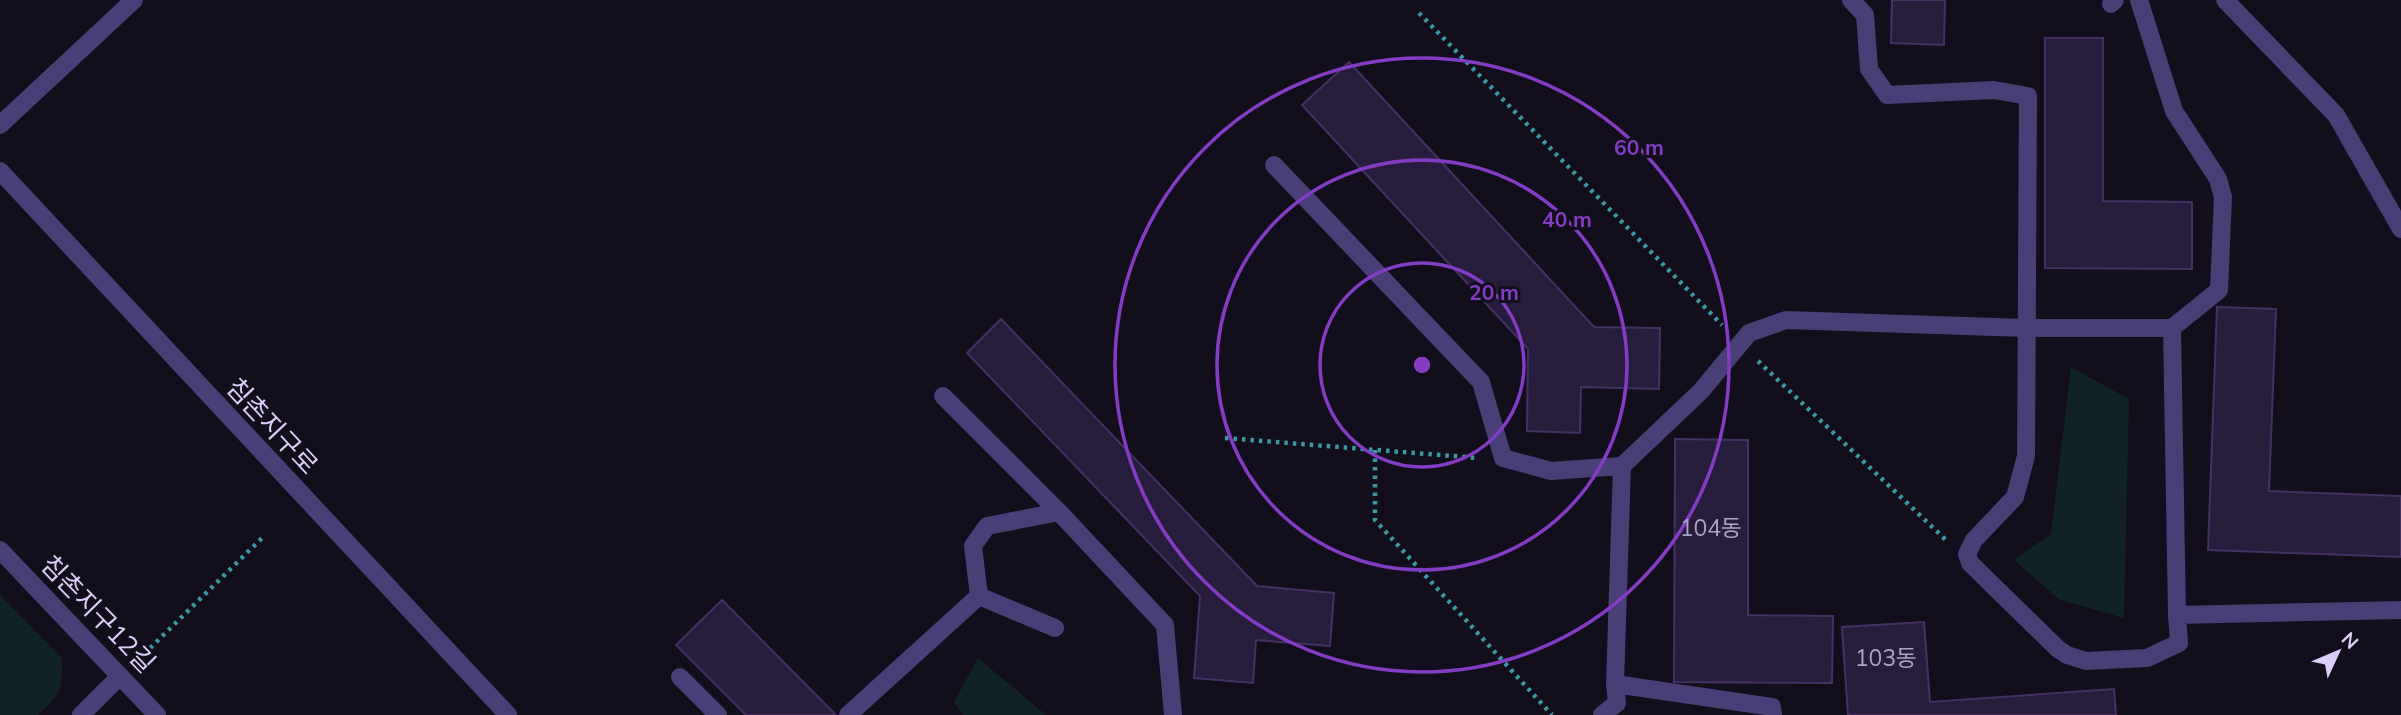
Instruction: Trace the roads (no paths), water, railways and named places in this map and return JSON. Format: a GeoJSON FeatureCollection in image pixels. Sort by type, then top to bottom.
{"type":"FeatureCollection","features":[{"type":"Feature","properties":{"kind":"street"},"geometry":{"type":"LineString","coordinates":[[0,125],[134,0]]}},
{"type":"Feature","properties":{"kind":"street"},"geometry":{"type":"LineString","coordinates":[[1851,0],[1865,15],[1869,69],[1887,95],[1994,90],[2028,96],[2026,456],[2015,497],[1974,540],[1967,554],[1970,563],[2058,649],[2086,661],[2147,658],[2179,643],[2172,328]]}},
{"type":"Feature","properties":{"kind":"street"},"geometry":{"type":"LineString","coordinates":[[1274,165],[1482,382],[1503,458],[1551,471],[1622,466],[1701,391],[1749,333],[1786,320],[2025,328],[2172,328],[2219,290],[2223,197],[2218,180],[2174,111],[2139,0]]}},
{"type":"Feature","properties":{"kind":"street"},"geometry":{"type":"LineString","coordinates":[[2225,0],[2336,115],[2401,229]]}},
{"type":"Feature","properties":{"kind":"street","name":"침촌지구로"},"geometry":{"type":"LineString","coordinates":[[0,171],[508,715]]}},
{"type":"Feature","properties":{"kind":"street"},"geometry":{"type":"LineString","coordinates":[[943,396],[1059,512],[1165,625],[1173,715]]}},
{"type":"Feature","properties":{"kind":"street"},"geometry":{"type":"LineString","coordinates":[[1602,715],[1617,703],[1615,684],[1622,466]]}},
{"type":"Feature","properties":{"kind":"street"},"geometry":{"type":"LineString","coordinates":[[979,596],[973,546],[987,526],[1059,512]]}},
{"type":"Feature","properties":{"kind":"street","name":"침촌지구12길"},"geometry":{"type":"LineString","coordinates":[[0,550],[157,715]]}},
{"type":"Feature","properties":{"kind":"street"},"geometry":{"type":"LineString","coordinates":[[979,596],[1055,628]]}},
{"type":"Feature","properties":{"kind":"street"},"geometry":{"type":"LineString","coordinates":[[848,715],[979,596]]}},
{"type":"Feature","properties":{"kind":"street"},"geometry":{"type":"LineString","coordinates":[[2177,615],[2401,610]]}},
{"type":"Feature","properties":{"kind":"street"},"geometry":{"type":"LineString","coordinates":[[81,715],[120,676]]}},
{"type":"Feature","properties":{"kind":"street"},"geometry":{"type":"LineString","coordinates":[[680,677],[718,715]]}},
{"type":"Feature","properties":{"kind":"street"},"geometry":{"type":"LineString","coordinates":[[1615,684],[1772,707],[1773,715]]}}]}
